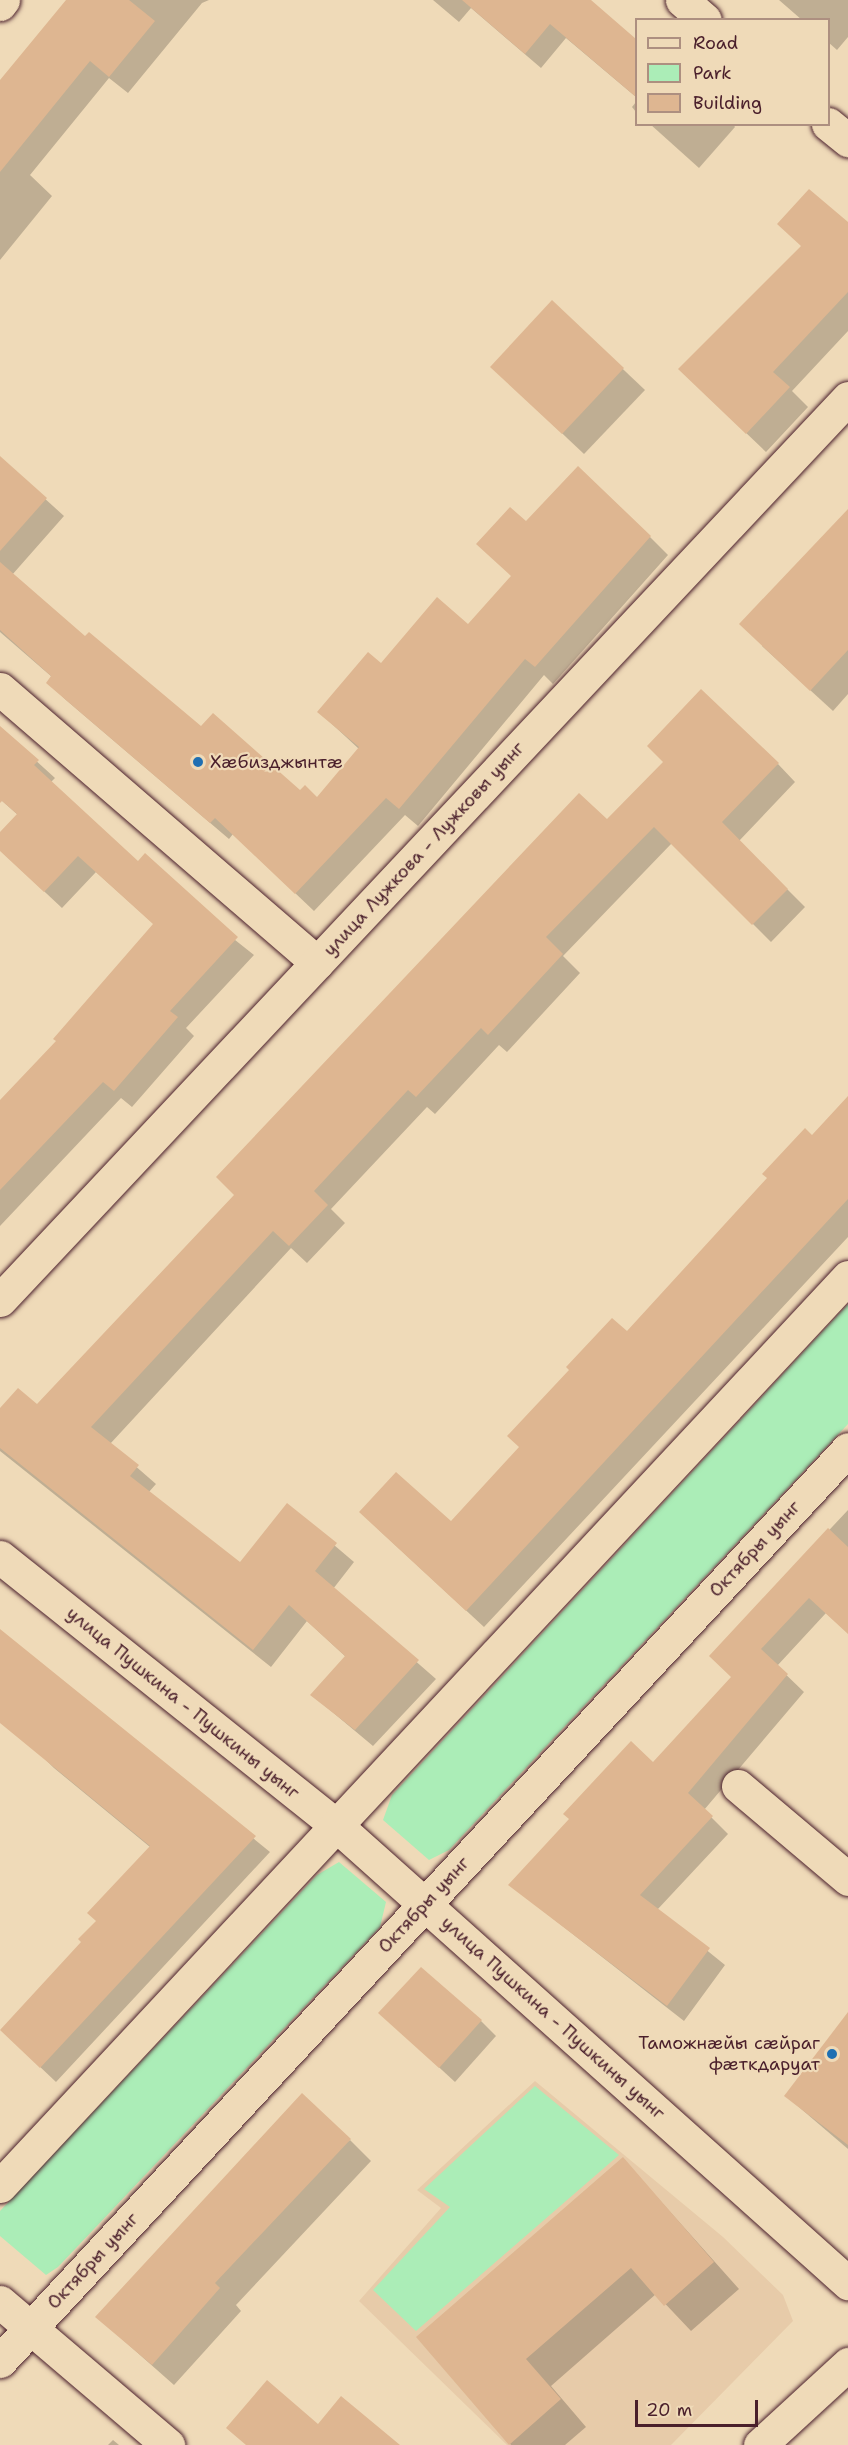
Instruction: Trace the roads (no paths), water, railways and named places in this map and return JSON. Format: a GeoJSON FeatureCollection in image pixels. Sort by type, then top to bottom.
{"type":"FeatureCollection","features":[{"type":"Feature","properties":{"kind":"street"},"geometry":{"type":"LineString","coordinates":[[0,4],[3,0]]}},
{"type":"Feature","properties":{"kind":"street"},"geometry":{"type":"LineString","coordinates":[[682,0],[703,18]]}},
{"type":"Feature","properties":{"kind":"street"},"geometry":{"type":"LineString","coordinates":[[830,126],[848,140]]}},
{"type":"Feature","properties":{"kind":"street","name":"улица Лужкова - Лужковы уынг"},"geometry":{"type":"LineString","coordinates":[[0,1300],[848,398]]}},
{"type":"Feature","properties":{"kind":"street"},"geometry":{"type":"LineString","coordinates":[[0,689],[317,963]]}},
{"type":"Feature","properties":{"kind":"street"},"geometry":{"type":"LineString","coordinates":[[0,2186],[848,1277]]}},
{"type":"Feature","properties":{"kind":"street","name":"Октябры уынг"},"geometry":{"type":"LineString","coordinates":[[0,2361],[848,1449]]}},
{"type":"Feature","properties":{"kind":"street","name":"улица Пушкина - Пушкины уынг"},"geometry":{"type":"LineString","coordinates":[[0,1557],[337,1826],[848,2283]]}},
{"type":"Feature","properties":{"kind":"street"},"geometry":{"type":"LineString","coordinates":[[738,1786],[848,1879]]}},
{"type":"Feature","properties":{"kind":"street"},"geometry":{"type":"LineString","coordinates":[[0,2302],[168,2445]]}},
{"type":"Feature","properties":{"kind":"street"},"geometry":{"type":"LineString","coordinates":[[760,2445],[848,2364]]}},
{"type":"Feature","properties":{"kind":"place","name":"Хæбизджынтæ"},"geometry":{"type":"Point","coordinates":[198,762]}},
{"type":"Feature","properties":{"kind":"place","name":"Таможнæйы сæйраг фæткдаруат"},"geometry":{"type":"Point","coordinates":[832,2054]}}]}
